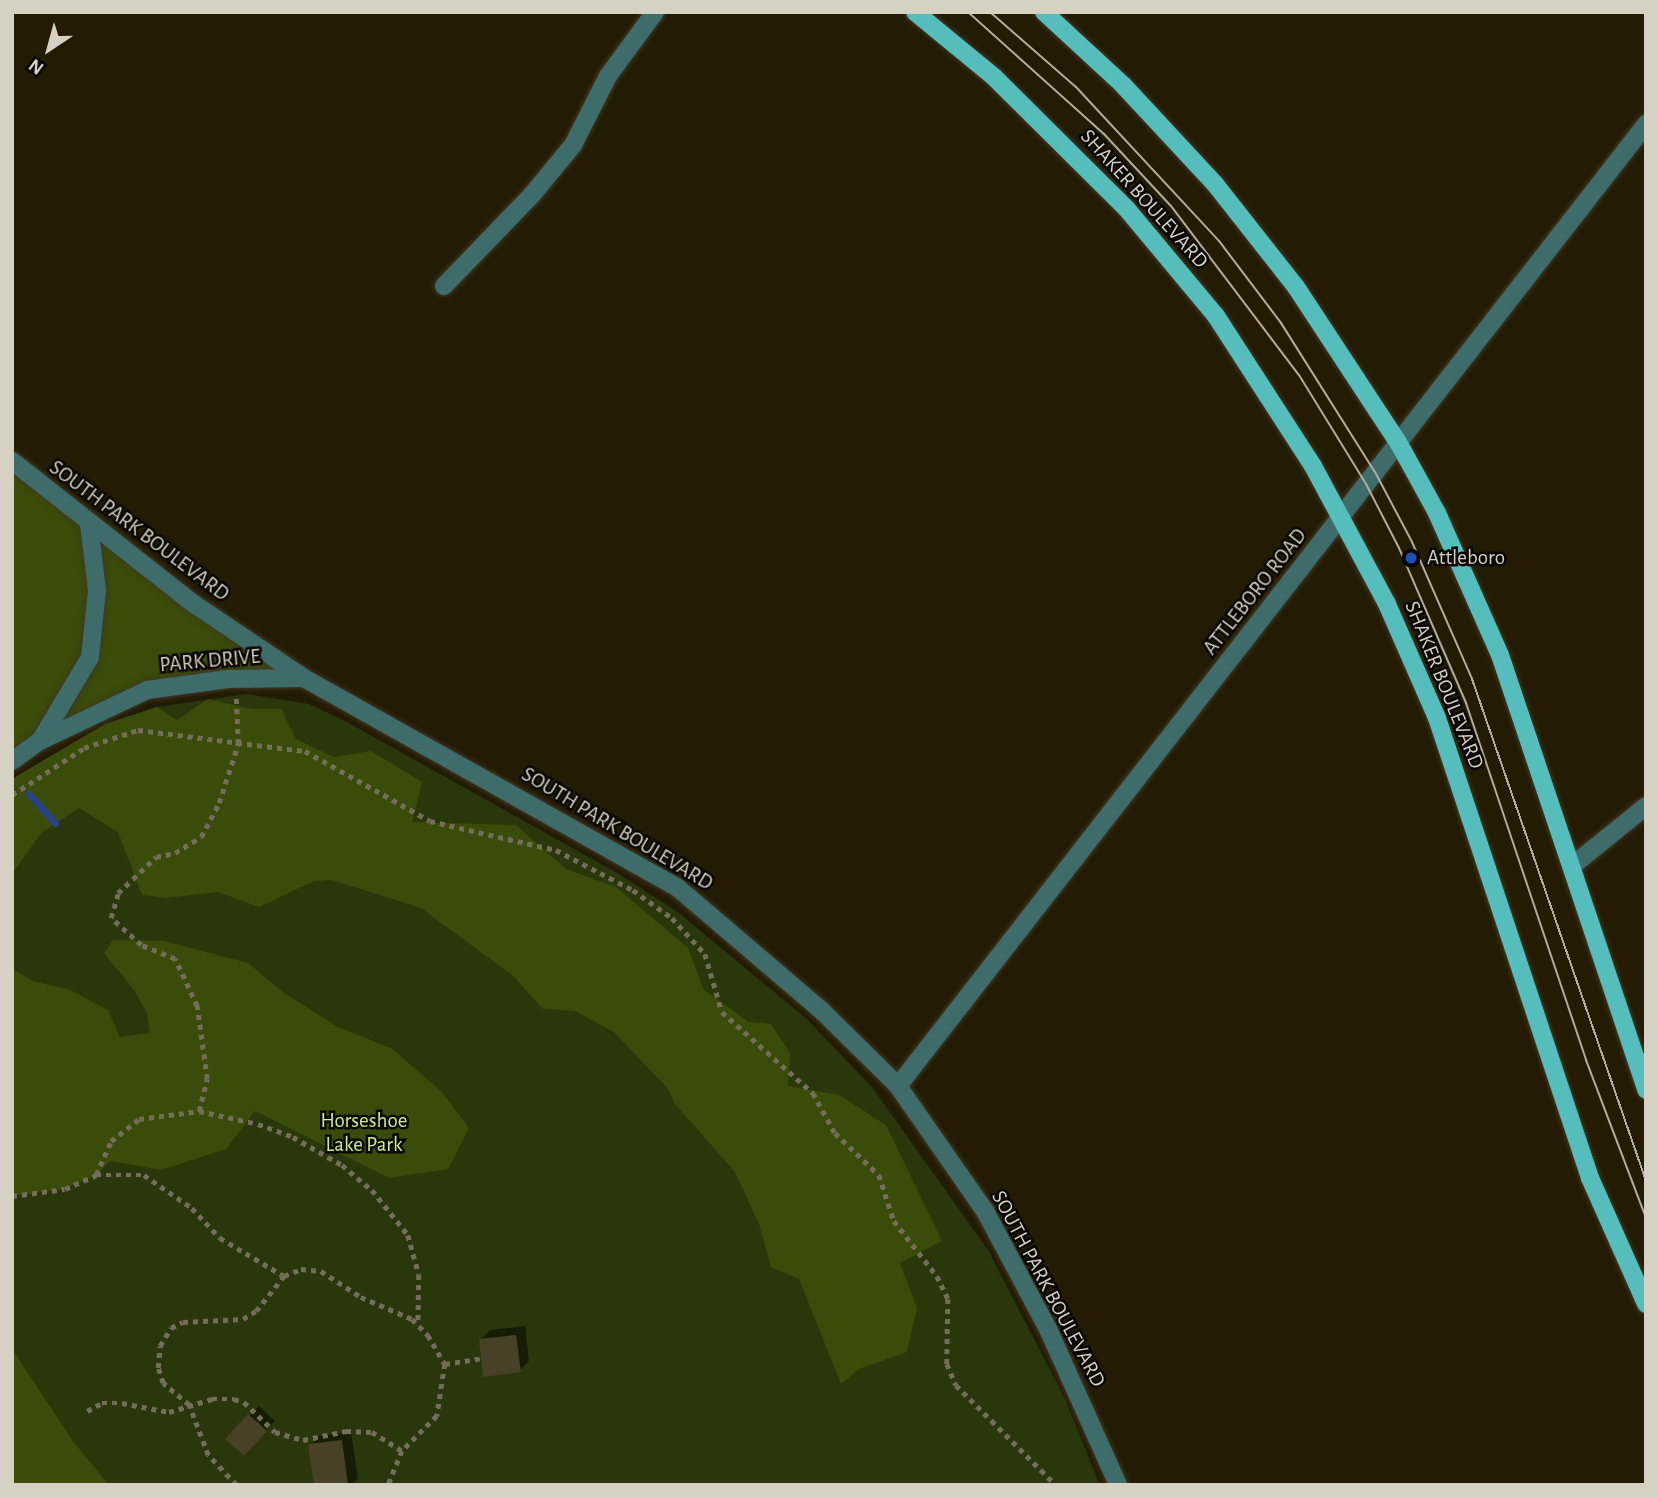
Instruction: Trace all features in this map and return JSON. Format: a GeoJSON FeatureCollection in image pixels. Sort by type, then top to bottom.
{"type":"FeatureCollection","features":[{"type":"Feature","properties":{"kind":"main road","name":"SHAKER BOULEVARD"},"geometry":{"type":"LineString","coordinates":[[915,12],[994,77],[1062,141],[1178,268],[1262,380],[1342,517],[1405,642],[1437,718],[1590,1178],[1646,1304]]}},
{"type":"Feature","properties":{"kind":"main road"},"geometry":{"type":"LineString","coordinates":[[1044,12],[1123,85],[1222,192],[1296,287],[1398,442],[1437,513],[1500,655],[1646,1090]]}},
{"type":"Feature","properties":{"kind":"street"},"geometry":{"type":"LineString","coordinates":[[444,286],[531,196],[573,145],[608,76],[655,12]]}},
{"type":"Feature","properties":{"kind":"street","name":"ATTLEBORO ROAD"},"geometry":{"type":"LineString","coordinates":[[898,1086],[1646,124]]}},
{"type":"Feature","properties":{"kind":"street","name":"SOUTH PARK BOULEVARD"},"geometry":{"type":"LineString","coordinates":[[12,461],[89,525],[304,678],[678,888],[812,1001],[898,1086],[985,1212],[1048,1329],[1118,1485]]}},
{"type":"Feature","properties":{"kind":"street"},"geometry":{"type":"LineString","coordinates":[[40,741],[90,657],[97,590],[89,525]]}},
{"type":"Feature","properties":{"kind":"street","name":"PARK DRIVE"},"geometry":{"type":"LineString","coordinates":[[12,761],[40,741],[147,690],[235,679],[304,678]]}},
{"type":"Feature","properties":{"kind":"street"},"geometry":{"type":"LineString","coordinates":[[1572,866],[1646,806]]}},
{"type":"Feature","properties":{"kind":"path"},"geometry":{"type":"LineString","coordinates":[[199,1111],[207,1079],[197,1006],[174,959],[141,945],[111,918],[118,893],[156,857],[175,853],[201,837],[219,803],[238,744],[235,679]]}},
{"type":"Feature","properties":{"kind":"path"},"geometry":{"type":"LineString","coordinates":[[12,795],[84,748],[138,730],[305,751],[430,821],[555,850],[595,867],[672,919],[705,954],[722,1012],[813,1093],[835,1133],[879,1175],[894,1221],[937,1276],[947,1299],[947,1364],[956,1385],[1056,1485]]}},
{"type":"Feature","properties":{"kind":"path"},"geometry":{"type":"LineString","coordinates":[[96,1175],[111,1141],[126,1126],[139,1119],[199,1111],[258,1124],[293,1137],[342,1165],[372,1190],[408,1235],[419,1275],[418,1325]]}},
{"type":"Feature","properties":{"kind":"path"},"geometry":{"type":"LineString","coordinates":[[12,1196],[55,1192],[96,1175],[144,1175],[192,1208],[220,1238],[284,1276]]}},
{"type":"Feature","properties":{"kind":"path"},"geometry":{"type":"LineString","coordinates":[[236,1485],[208,1455],[189,1405],[163,1383],[158,1368],[160,1346],[171,1328],[208,1319],[243,1319],[256,1311],[284,1276],[301,1269],[321,1271],[418,1325],[445,1364],[437,1416],[402,1451],[388,1485]]}},
{"type":"Feature","properties":{"kind":"path"},"geometry":{"type":"LineString","coordinates":[[445,1364],[481,1358]]}},
{"type":"Feature","properties":{"kind":"path"},"geometry":{"type":"LineString","coordinates":[[87,1410],[102,1403],[169,1412],[189,1405],[234,1399],[244,1402],[275,1432],[303,1440],[346,1431],[372,1432],[402,1451]]}},
{"type":"Feature","properties":{"kind":"green space"},"geometry":{"type":"Polygon","coordinates":[[[12,461],[304,678],[147,690],[12,761],[12,461]]]}},
{"type":"Feature","properties":{"kind":"green space","name":"Horseshoe Lake Park"},"geometry":{"type":"Polygon","coordinates":[[[246,694],[309,704],[347,722],[619,874],[679,913],[807,1019],[872,1087],[988,1250],[1065,1399],[1100,1485],[12,1485],[12,779],[105,724],[157,707],[246,694]]]}},
{"type":"Feature","properties":{"kind":"green space"},"geometry":{"type":"Polygon","coordinates":[[[208,699],[251,709],[281,709],[296,739],[334,757],[371,751],[422,782],[412,822],[516,825],[566,869],[616,887],[688,948],[704,990],[749,1022],[771,1024],[790,1053],[788,1086],[839,1095],[886,1125],[942,1241],[900,1263],[917,1308],[907,1352],[859,1369],[841,1384],[799,1279],[771,1267],[759,1224],[735,1172],[675,1104],[668,1089],[614,1032],[575,1011],[543,1009],[513,976],[421,908],[332,880],[314,881],[259,907],[218,892],[166,898],[142,895],[118,832],[79,808],[41,833],[12,874],[12,779],[105,724],[157,707],[177,720],[208,699]]]}},
{"type":"Feature","properties":{"kind":"green space"},"geometry":{"type":"Polygon","coordinates":[[[113,940],[164,941],[248,963],[284,993],[338,1027],[391,1048],[441,1091],[469,1128],[448,1169],[389,1178],[255,1111],[226,1149],[161,1170],[110,1161],[96,1175],[65,1189],[12,1196],[12,969],[33,981],[70,990],[108,1010],[120,1037],[150,1033],[147,1013],[134,990],[104,953],[113,940]]]}},
{"type":"Feature","properties":{"kind":"green space"},"geometry":{"type":"Polygon","coordinates":[[[12,1349],[73,1441],[109,1485],[12,1485],[12,1349]]]}},
{"type":"Feature","properties":{"kind":"building"},"geometry":{"type":"Polygon","coordinates":[[[516,1335],[521,1372],[483,1377],[479,1339],[516,1335]]]}},
{"type":"Feature","properties":{"kind":"building"},"geometry":{"type":"Polygon","coordinates":[[[248,1414],[267,1431],[244,1456],[225,1439],[248,1414]]]}},
{"type":"Feature","properties":{"kind":"building"},"geometry":{"type":"Polygon","coordinates":[[[342,1440],[348,1485],[314,1485],[308,1444],[342,1440]]]}},
{"type":"Feature","properties":{"kind":"waterway"},"geometry":{"type":"LineString","coordinates":[[29,794],[55,823]]}},
{"type":"Feature","properties":{"kind":"tram line"},"geometry":{"type":"LineString","coordinates":[[968,12],[1104,134],[1171,206],[1299,375],[1366,484],[1399,548],[1466,703],[1586,1060],[1646,1218]]}},
{"type":"Feature","properties":{"kind":"tram line"},"geometry":{"type":"LineString","coordinates":[[990,12],[1076,87],[1219,241],[1281,323],[1375,472],[1412,542],[1472,679],[1646,1181]]}},
{"type":"Feature","properties":{"kind":"place","name":"Attleboro"},"geometry":{"type":"Point","coordinates":[1411,558]}}]}
